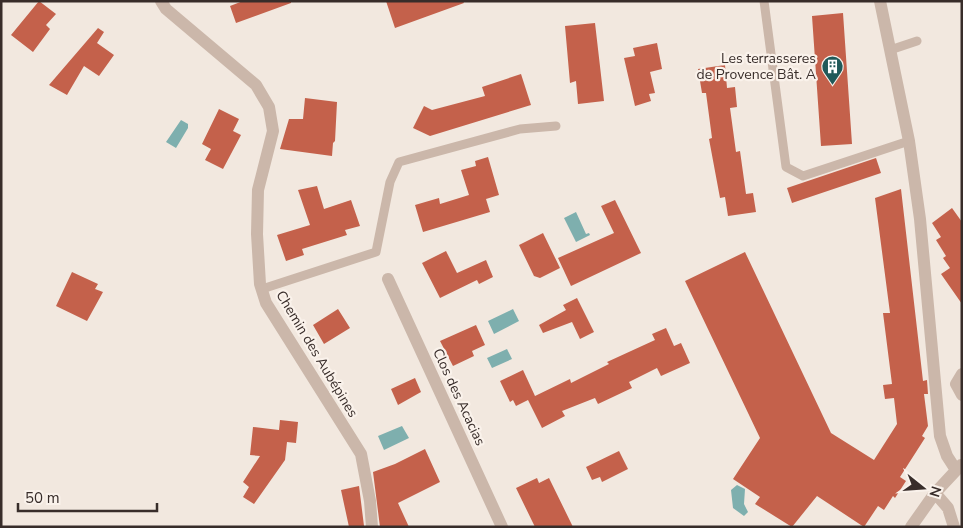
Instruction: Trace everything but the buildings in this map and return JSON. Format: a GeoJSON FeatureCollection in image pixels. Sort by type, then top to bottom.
{"type":"FeatureCollection","features":[{"type":"Feature","properties":{"kind":"street","name":"Chemin des Aubépines"},"geometry":{"type":"LineString","coordinates":[[161,1],[166,9],[256,85],[269,108],[273,131],[258,190],[257,234],[262,289],[266,303],[360,454],[370,501],[372,527]]}},
{"type":"Feature","properties":{"kind":"street"},"geometry":{"type":"LineString","coordinates":[[880,1],[910,142],[920,219],[940,436],[947,456],[959,467],[935,493],[911,527]]}},
{"type":"Feature","properties":{"kind":"street","name":"Clos des Acacias"},"geometry":{"type":"LineString","coordinates":[[388,279],[502,527]]}},
{"type":"Feature","properties":{"kind":"street"},"geometry":{"type":"LineString","coordinates":[[962,374],[956,384],[962,395]]}},
{"type":"Feature","properties":{"kind":"street"},"geometry":{"type":"LineString","coordinates":[[935,493],[948,508],[954,527]]}},
{"type":"Feature","properties":{"kind":"lane"},"geometry":{"type":"LineString","coordinates":[[764,1],[786,167],[804,176],[910,142]]}},
{"type":"Feature","properties":{"kind":"lane"},"geometry":{"type":"LineString","coordinates":[[890,50],[917,41]]}},
{"type":"Feature","properties":{"kind":"lane"},"geometry":{"type":"LineString","coordinates":[[262,289],[376,252],[390,182],[399,162],[520,129],[556,126]]}},
{"type":"Feature","properties":{"kind":"water"},"geometry":{"type":"Polygon","coordinates":[[[181,120],[188,124],[188,128],[176,148],[166,142],[181,120]]]}},
{"type":"Feature","properties":{"kind":"water"},"geometry":{"type":"Polygon","coordinates":[[[576,212],[586,234],[589,233],[590,235],[576,242],[564,218],[576,212]]]}},
{"type":"Feature","properties":{"kind":"water"},"geometry":{"type":"Polygon","coordinates":[[[513,309],[519,321],[494,334],[488,321],[513,309]]]}},
{"type":"Feature","properties":{"kind":"water"},"geometry":{"type":"Polygon","coordinates":[[[507,349],[512,359],[492,368],[487,358],[507,349]]]}},
{"type":"Feature","properties":{"kind":"water"},"geometry":{"type":"Polygon","coordinates":[[[402,426],[409,438],[384,450],[378,436],[402,426]]]}},
{"type":"Feature","properties":{"kind":"water"},"geometry":{"type":"Polygon","coordinates":[[[737,485],[745,489],[744,504],[748,512],[744,516],[733,508],[731,490],[737,485]]]}},
{"type":"Feature","properties":{"kind":"place","name":"Les terrasseres de Provence Bât. A"},"geometry":{"type":"Point","coordinates":[832,85]}}]}
